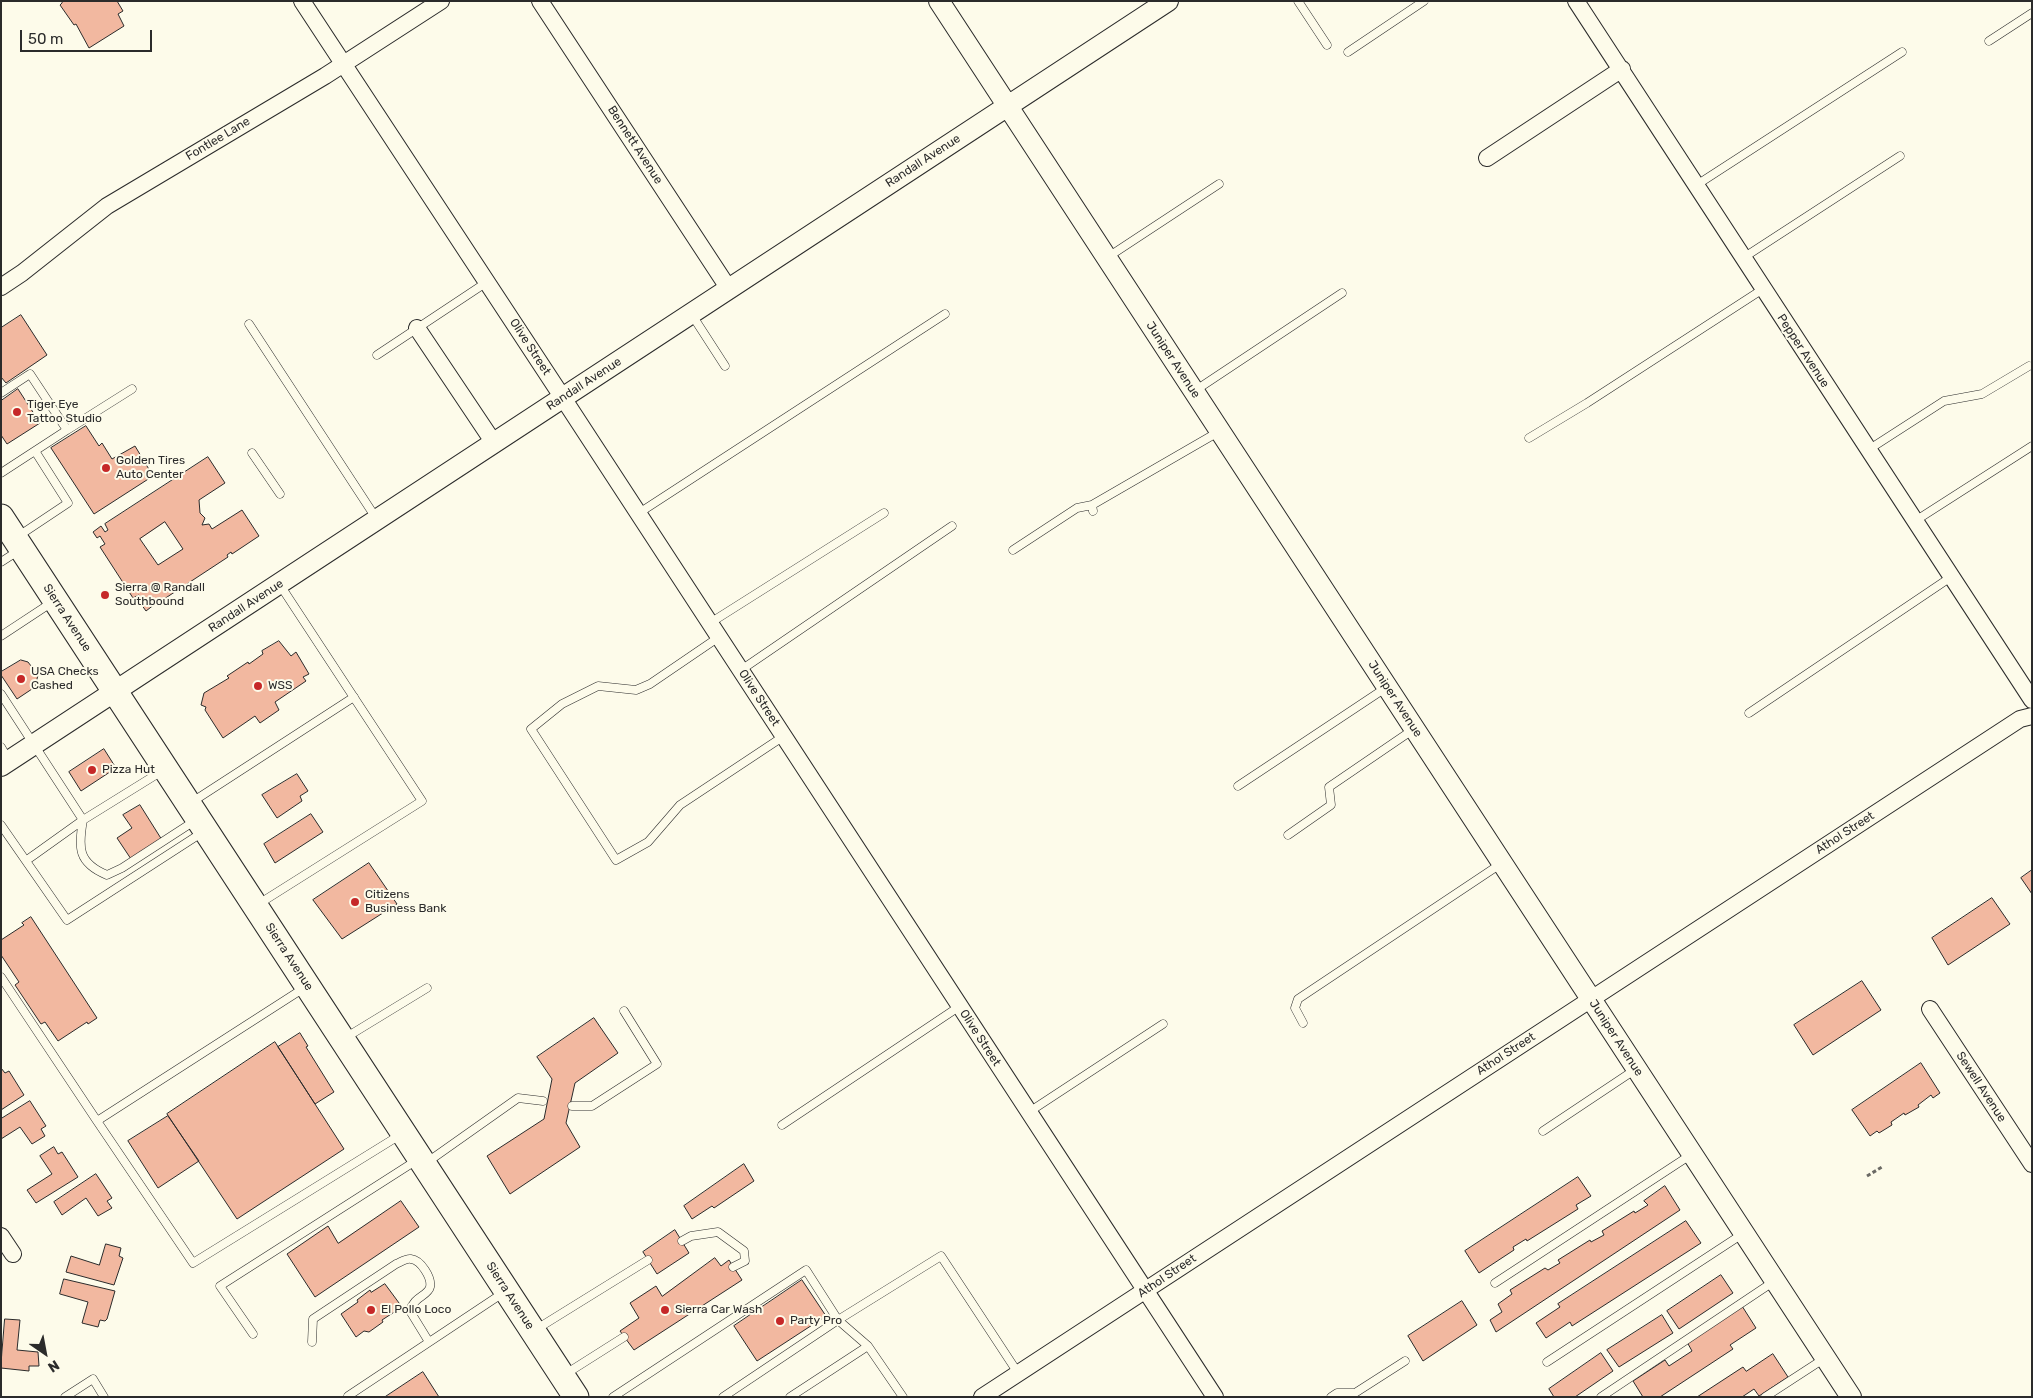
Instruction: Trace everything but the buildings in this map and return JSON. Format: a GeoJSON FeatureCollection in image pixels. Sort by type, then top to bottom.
{"type":"FeatureCollection","features":[{"type":"Feature","properties":{"kind":"main road","name":"Sierra Avenue"},"geometry":{"type":"LineString","coordinates":[[1,517],[576,1397]]}},
{"type":"Feature","properties":{"kind":"street","name":"Olive Street"},"geometry":{"type":"LineString","coordinates":[[302,1],[639,513],[1215,1397]]}},
{"type":"Feature","properties":{"kind":"street","name":"Fontlee Lane"},"geometry":{"type":"LineString","coordinates":[[1,287],[22,273],[90,217],[344,64],[441,1]]}},
{"type":"Feature","properties":{"kind":"street","name":"Bennett Avenue"},"geometry":{"type":"LineString","coordinates":[[540,1],[729,289]]}},
{"type":"Feature","properties":{"kind":"street","name":"Juniper Avenue"},"geometry":{"type":"LineString","coordinates":[[939,1],[1850,1397]]}},
{"type":"Feature","properties":{"kind":"street","name":"Randall Avenue"},"geometry":{"type":"LineString","coordinates":[[4,758],[35,744],[1168,1]]}},
{"type":"Feature","properties":{"kind":"street","name":"Pepper Avenue"},"geometry":{"type":"LineString","coordinates":[[1576,1],[2032,700]]}},
{"type":"Feature","properties":{"kind":"street"},"geometry":{"type":"LineString","coordinates":[[1487,158],[1622,69]]}},
{"type":"Feature","properties":{"kind":"street"},"geometry":{"type":"LineString","coordinates":[[417,328],[494,443]]}},
{"type":"Feature","properties":{"kind":"street","name":"Athol Street"},"geometry":{"type":"LineString","coordinates":[[982,1397],[2020,719],[2032,716]]}},
{"type":"Feature","properties":{"kind":"street","name":"Sewell Avenue"},"geometry":{"type":"LineString","coordinates":[[1930,1009],[2032,1164]]}},
{"type":"Feature","properties":{"kind":"street"},"geometry":{"type":"LineString","coordinates":[[1,1236],[13,1254]]}},
{"type":"Feature","properties":{"kind":"lane"},"geometry":{"type":"LineString","coordinates":[[1298,1],[1327,45]]}},
{"type":"Feature","properties":{"kind":"lane"},"geometry":{"type":"LineString","coordinates":[[1348,52],[1424,1]]}},
{"type":"Feature","properties":{"kind":"lane"},"geometry":{"type":"LineString","coordinates":[[1989,41],[2032,13]]}},
{"type":"Feature","properties":{"kind":"lane"},"geometry":{"type":"LineString","coordinates":[[1695,186],[1902,52]]}},
{"type":"Feature","properties":{"kind":"lane"},"geometry":{"type":"LineString","coordinates":[[1743,258],[1900,156]]}},
{"type":"Feature","properties":{"kind":"lane"},"geometry":{"type":"LineString","coordinates":[[1106,258],[1219,184]]}},
{"type":"Feature","properties":{"kind":"lane"},"geometry":{"type":"LineString","coordinates":[[377,355],[487,282]]}},
{"type":"Feature","properties":{"kind":"lane"},"geometry":{"type":"LineString","coordinates":[[1529,438],[1587,403],[1763,289]]}},
{"type":"Feature","properties":{"kind":"lane"},"geometry":{"type":"LineString","coordinates":[[1194,391],[1342,293]]}},
{"type":"Feature","properties":{"kind":"lane"},"geometry":{"type":"LineString","coordinates":[[691,314],[725,366]]}},
{"type":"Feature","properties":{"kind":"lane"},"geometry":{"type":"LineString","coordinates":[[639,513],[945,314]]}},
{"type":"Feature","properties":{"kind":"lane"},"geometry":{"type":"LineString","coordinates":[[249,324],[378,520]]}},
{"type":"Feature","properties":{"kind":"lane"},"geometry":{"type":"LineString","coordinates":[[1868,450],[1944,401],[1982,394],[2029,366]]}},
{"type":"Feature","properties":{"kind":"lane"},"geometry":{"type":"LineString","coordinates":[[1,393],[30,374],[66,430]]}},
{"type":"Feature","properties":{"kind":"lane"},"geometry":{"type":"LineString","coordinates":[[1,473],[132,388]]}},
{"type":"Feature","properties":{"kind":"lane"},"geometry":{"type":"LineString","coordinates":[[1013,550],[1077,508],[1093,508],[1220,431]]}},
{"type":"Feature","properties":{"kind":"lane"},"geometry":{"type":"LineString","coordinates":[[1915,521],[2032,446]]}},
{"type":"Feature","properties":{"kind":"lane"},"geometry":{"type":"LineString","coordinates":[[1,562],[18,544],[68,503],[35,451]]}},
{"type":"Feature","properties":{"kind":"lane"},"geometry":{"type":"LineString","coordinates":[[252,453],[280,494]]}},
{"type":"Feature","properties":{"kind":"lane"},"geometry":{"type":"LineString","coordinates":[[710,622],[884,512]]}},
{"type":"Feature","properties":{"kind":"lane"},"geometry":{"type":"LineString","coordinates":[[740,670],[952,526]]}},
{"type":"Feature","properties":{"kind":"lane"},"geometry":{"type":"LineString","coordinates":[[1749,713],[1951,577]]}},
{"type":"Feature","properties":{"kind":"lane"},"geometry":{"type":"LineString","coordinates":[[256,906],[422,801],[280,584]]}},
{"type":"Feature","properties":{"kind":"lane"},"geometry":{"type":"LineString","coordinates":[[1,636],[55,600]]}},
{"type":"Feature","properties":{"kind":"lane"},"geometry":{"type":"LineString","coordinates":[[719,637],[650,684],[636,690],[598,686],[562,704],[531,729],[616,860],[648,842],[680,805],[784,736]]}},
{"type":"Feature","properties":{"kind":"lane"},"geometry":{"type":"LineString","coordinates":[[1238,786],[1387,687]]}},
{"type":"Feature","properties":{"kind":"lane"},"geometry":{"type":"LineString","coordinates":[[1,694],[83,820],[79,842],[84,858],[96,870],[107,875],[122,868],[198,817]]}},
{"type":"Feature","properties":{"kind":"lane"},"geometry":{"type":"LineString","coordinates":[[1,825],[67,920],[354,697]]}},
{"type":"Feature","properties":{"kind":"lane"},"geometry":{"type":"LineString","coordinates":[[1288,835],[1331,805],[1329,788],[1414,729]]}},
{"type":"Feature","properties":{"kind":"lane"},"geometry":{"type":"LineString","coordinates":[[27,860],[83,820],[166,768]]}},
{"type":"Feature","properties":{"kind":"lane"},"geometry":{"type":"LineString","coordinates":[[1303,1023],[1295,1008],[1298,998],[1502,863]]}},
{"type":"Feature","properties":{"kind":"lane"},"geometry":{"type":"LineString","coordinates":[[1,977],[192,1263],[404,1132]]}},
{"type":"Feature","properties":{"kind":"lane"},"geometry":{"type":"LineString","coordinates":[[97,1121],[308,986]]}},
{"type":"Feature","properties":{"kind":"lane"},"geometry":{"type":"LineString","coordinates":[[343,1039],[427,988]]}},
{"type":"Feature","properties":{"kind":"lane"},"geometry":{"type":"LineString","coordinates":[[782,1125],[960,1006]]}},
{"type":"Feature","properties":{"kind":"lane"},"geometry":{"type":"LineString","coordinates":[[572,1106],[592,1106],[657,1064],[624,1011]]}},
{"type":"Feature","properties":{"kind":"lane"},"geometry":{"type":"LineString","coordinates":[[1029,1112],[1162,1024]]}},
{"type":"Feature","properties":{"kind":"lane"},"geometry":{"type":"LineString","coordinates":[[1543,1132],[1636,1069]]}},
{"type":"Feature","properties":{"kind":"lane"},"geometry":{"type":"LineString","coordinates":[[252,1334],[220,1286],[422,1161],[518,1098],[543,1101]]}},
{"type":"Feature","properties":{"kind":"lane"},"geometry":{"type":"LineString","coordinates":[[1495,1283],[1692,1154]]}},
{"type":"Feature","properties":{"kind":"lane"},"geometry":{"type":"LineString","coordinates":[[682,1241],[691,1236],[718,1232],[744,1251],[744,1260],[733,1268]]}},
{"type":"Feature","properties":{"kind":"lane"},"geometry":{"type":"LineString","coordinates":[[1547,1362],[1744,1233]]}},
{"type":"Feature","properties":{"kind":"lane"},"geometry":{"type":"LineString","coordinates":[[723,1397],[838,1320],[941,1256],[1018,1373]]}},
{"type":"Feature","properties":{"kind":"lane"},"geometry":{"type":"LineString","coordinates":[[312,1342],[313,1319],[396,1264],[411,1259],[417,1260],[422,1266],[431,1285],[429,1290],[412,1303],[410,1311],[429,1342]]}},
{"type":"Feature","properties":{"kind":"lane"},"geometry":{"type":"LineString","coordinates":[[534,1331],[648,1260]]}},
{"type":"Feature","properties":{"kind":"lane"},"geometry":{"type":"LineString","coordinates":[[613,1397],[806,1270],[838,1320],[868,1346],[903,1397]]}},
{"type":"Feature","properties":{"kind":"lane"},"geometry":{"type":"LineString","coordinates":[[1601,1397],[1775,1281]]}},
{"type":"Feature","properties":{"kind":"lane"},"geometry":{"type":"LineString","coordinates":[[348,1396],[507,1291]]}},
{"type":"Feature","properties":{"kind":"lane"},"geometry":{"type":"LineString","coordinates":[[563,1376],[624,1337]]}},
{"type":"Feature","properties":{"kind":"lane"},"geometry":{"type":"LineString","coordinates":[[790,1397],[868,1346]]}},
{"type":"Feature","properties":{"kind":"lane"},"geometry":{"type":"LineString","coordinates":[[1765,1397],[1825,1358]]}},
{"type":"Feature","properties":{"kind":"lane"},"geometry":{"type":"LineString","coordinates":[[1331,1397],[1337,1393],[1355,1393],[1405,1361]]}},
{"type":"Feature","properties":{"kind":"lane"},"geometry":{"type":"LineString","coordinates":[[65,1397],[92,1379],[104,1397]]}},
{"type":"Feature","properties":{"kind":"path"},"geometry":{"type":"LineString","coordinates":[[1867,1176],[1882,1167]]}},
{"type":"Feature","properties":{"kind":"place","name":"Tiger Eye Tattoo Studio"},"geometry":{"type":"Point","coordinates":[17,412]}},
{"type":"Feature","properties":{"kind":"place","name":"Golden Tires Auto Center"},"geometry":{"type":"Point","coordinates":[106,468]}},
{"type":"Feature","properties":{"kind":"place","name":"Sierra @ Randall Southbound"},"geometry":{"type":"Point","coordinates":[105,595]}},
{"type":"Feature","properties":{"kind":"place","name":"USA Checks Cashed"},"geometry":{"type":"Point","coordinates":[21,679]}},
{"type":"Feature","properties":{"kind":"place","name":"WSS"},"geometry":{"type":"Point","coordinates":[258,686]}},
{"type":"Feature","properties":{"kind":"place","name":"Pizza Hut"},"geometry":{"type":"Point","coordinates":[92,770]}},
{"type":"Feature","properties":{"kind":"place","name":"Citizens Business Bank"},"geometry":{"type":"Point","coordinates":[355,902]}},
{"type":"Feature","properties":{"kind":"place","name":"El Pollo Loco"},"geometry":{"type":"Point","coordinates":[371,1310]}},
{"type":"Feature","properties":{"kind":"place","name":"Sierra Car Wash"},"geometry":{"type":"Point","coordinates":[665,1310]}},
{"type":"Feature","properties":{"kind":"place","name":"Party Pro"},"geometry":{"type":"Point","coordinates":[780,1321]}}]}
